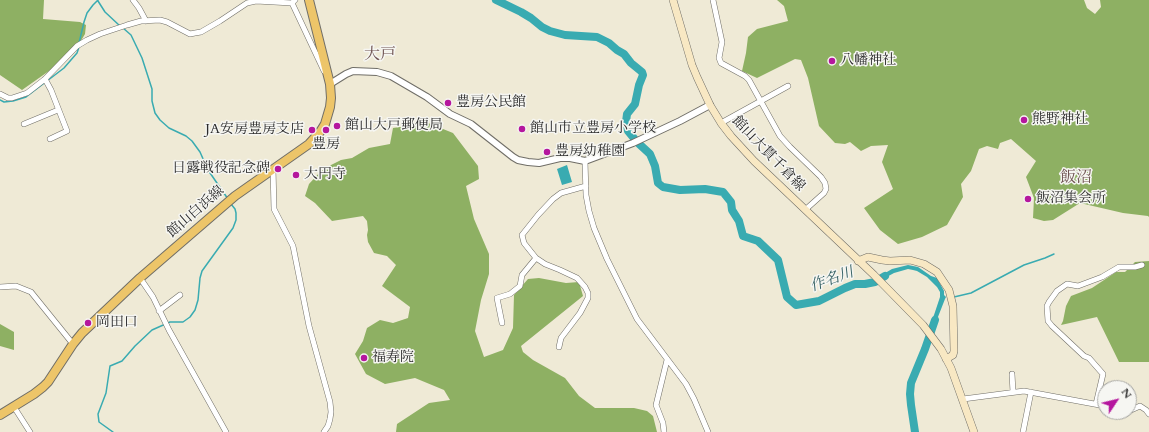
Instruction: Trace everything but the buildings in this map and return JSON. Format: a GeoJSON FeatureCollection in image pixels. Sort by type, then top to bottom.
{"type":"FeatureCollection","features":[{"type":"Feature","properties":{"kind":"main road","name":"館山白浜線"},"geometry":{"type":"LineString","coordinates":[[0,416],[34,394],[48,382],[72,344],[140,278],[234,196],[308,144],[320,132],[330,107],[330,84],[309,0]]}},
{"type":"Feature","properties":{"kind":"main road","name":"館山大貫千倉線"},"geometry":{"type":"LineString","coordinates":[[673,0],[692,65],[703,92],[721,123],[754,162],[874,275],[925,328],[934,339],[946,359],[956,380],[974,432]]}},
{"type":"Feature","properties":{"kind":"main road"},"geometry":{"type":"LineString","coordinates":[[858,261],[868,257],[882,260],[910,260],[929,266],[937,272],[945,284],[953,306],[954,351],[952,355],[946,359]]}},
{"type":"Feature","properties":{"kind":"street"},"geometry":{"type":"LineString","coordinates":[[132,0],[139,8],[146,21]]}},
{"type":"Feature","properties":{"kind":"street"},"geometry":{"type":"LineString","coordinates":[[713,0],[722,42],[720,58],[721,63],[745,76],[749,80],[780,136],[822,177],[825,183],[826,189],[824,194],[805,210]]}},
{"type":"Feature","properties":{"kind":"street"},"geometry":{"type":"LineString","coordinates":[[0,94],[8,98],[12,98],[27,93],[46,82],[77,46],[100,34],[141,21],[160,20],[167,22],[184,32],[195,34],[220,21],[247,3],[256,1],[294,2],[330,84],[353,71],[377,72],[390,76],[427,97],[450,114],[471,124],[518,160],[539,163],[560,158],[570,158],[585,161],[632,143],[680,121],[710,105]]}},
{"type":"Feature","properties":{"kind":"street"},"geometry":{"type":"LineString","coordinates":[[46,82],[67,130],[50,139]]}},
{"type":"Feature","properties":{"kind":"street"},"geometry":{"type":"LineString","coordinates":[[721,123],[788,86]]}},
{"type":"Feature","properties":{"kind":"street"},"geometry":{"type":"LineString","coordinates":[[24,124],[58,110]]}},
{"type":"Feature","properties":{"kind":"street"},"geometry":{"type":"LineString","coordinates":[[585,161],[588,212],[594,228],[640,324],[688,388],[708,432]]}},
{"type":"Feature","properties":{"kind":"street"},"geometry":{"type":"LineString","coordinates":[[273,168],[274,209],[293,246],[309,326],[330,402],[330,419],[324,432]]}},
{"type":"Feature","properties":{"kind":"street"},"geometry":{"type":"LineString","coordinates":[[559,347],[561,338],[580,313],[588,298],[588,293],[586,287],[577,278],[545,264],[536,258],[524,243],[522,235],[553,199],[561,193],[586,186]]}},
{"type":"Feature","properties":{"kind":"street"},"geometry":{"type":"LineString","coordinates":[[502,322],[497,298],[510,294],[520,286],[522,275],[536,258]]}},
{"type":"Feature","properties":{"kind":"street"},"geometry":{"type":"LineString","coordinates":[[963,399],[1024,391],[1096,404],[1103,374],[1089,358],[1084,356],[1052,326],[1048,320],[1046,310],[1047,306],[1057,291],[1067,284],[1078,286],[1102,277],[1122,266],[1135,268],[1142,265]]}},
{"type":"Feature","properties":{"kind":"street"},"geometry":{"type":"LineString","coordinates":[[140,278],[153,297],[164,321],[226,432]]}},
{"type":"Feature","properties":{"kind":"street"},"geometry":{"type":"LineString","coordinates":[[0,288],[16,286],[31,292],[72,344]]}},
{"type":"Feature","properties":{"kind":"street"},"geometry":{"type":"LineString","coordinates":[[159,311],[180,295]]}},
{"type":"Feature","properties":{"kind":"street"},"geometry":{"type":"LineString","coordinates":[[664,432],[663,423],[656,405],[667,360]]}},
{"type":"Feature","properties":{"kind":"street"},"geometry":{"type":"LineString","coordinates":[[1012,374],[1013,392]]}},
{"type":"Feature","properties":{"kind":"street"},"geometry":{"type":"LineString","coordinates":[[1023,432],[1031,392]]}},
{"type":"Feature","properties":{"kind":"street"},"geometry":{"type":"LineString","coordinates":[[1137,407],[1140,406],[1149,414]]}},
{"type":"Feature","properties":{"kind":"street"},"geometry":{"type":"LineString","coordinates":[[14,407],[30,432]]}},
{"type":"Feature","properties":{"kind":"green space"},"geometry":{"type":"Polygon","coordinates":[[[0,0],[44,0],[43,19],[80,22],[86,25],[85,34],[73,54],[22,90],[0,75],[0,0]]]}},
{"type":"Feature","properties":{"kind":"green space"},"geometry":{"type":"Polygon","coordinates":[[[777,0],[1084,0],[1087,8],[1095,14],[1101,7],[1100,0],[1149,0],[1149,217],[1123,213],[1080,203],[1053,220],[1044,221],[1033,218],[1034,198],[1026,177],[1036,161],[1011,139],[1000,143],[998,149],[987,146],[979,149],[971,171],[961,184],[963,197],[947,225],[922,237],[898,244],[880,230],[864,208],[893,189],[882,162],[888,145],[871,146],[861,151],[850,142],[845,144],[835,143],[819,126],[808,78],[801,60],[795,59],[757,78],[742,71],[748,37],[757,29],[788,21],[784,6],[777,0]]]}},
{"type":"Feature","properties":{"kind":"green space"},"geometry":{"type":"Polygon","coordinates":[[[428,123],[453,133],[478,166],[479,179],[466,186],[474,219],[489,254],[489,274],[481,300],[475,331],[484,357],[503,350],[513,328],[514,295],[528,279],[539,278],[566,283],[579,282],[583,296],[521,346],[523,352],[533,360],[565,378],[579,396],[595,408],[634,408],[647,411],[653,416],[657,432],[396,432],[397,424],[429,403],[450,400],[444,390],[415,378],[385,384],[366,374],[355,354],[363,341],[367,328],[380,320],[393,323],[408,318],[410,307],[382,286],[396,265],[387,256],[374,253],[368,242],[367,221],[363,216],[332,221],[315,203],[305,196],[309,184],[320,172],[329,166],[341,160],[352,158],[369,148],[390,144],[393,128],[428,123]]]}},
{"type":"Feature","properties":{"kind":"green space"},"geometry":{"type":"Polygon","coordinates":[[[1149,261],[1149,362],[1119,362],[1097,317],[1061,325],[1066,306],[1071,296],[1092,288],[1116,272],[1125,272],[1135,262],[1149,261]]]}},
{"type":"Feature","properties":{"kind":"green space"},"geometry":{"type":"Polygon","coordinates":[[[0,324],[14,332],[14,350],[0,346],[0,324]]]}},
{"type":"Feature","properties":{"kind":"water"},"geometry":{"type":"Polygon","coordinates":[[[567,165],[572,182],[562,185],[557,169],[567,165]]]}},
{"type":"Feature","properties":{"kind":"water"},"geometry":{"type":"Polygon","coordinates":[[[908,265],[918,267],[931,276],[937,278],[944,291],[944,295],[946,297],[936,322],[934,332],[929,326],[940,297],[940,292],[937,287],[927,277],[917,271],[908,269],[894,273],[883,279],[880,276],[892,269],[908,265]]]}},
{"type":"Feature","properties":{"kind":"waterway"},"geometry":{"type":"LineString","coordinates":[[79,43],[87,13],[98,0]]}},
{"type":"Feature","properties":{"kind":"waterway","name":"作名川"},"geometry":{"type":"LineString","coordinates":[[496,0],[521,12],[550,31],[565,35],[597,37],[609,43],[624,54],[631,63],[642,72],[643,75],[635,104],[627,114],[626,122],[628,131],[650,154],[655,166],[658,183],[663,187],[680,190],[705,189],[723,192],[731,202],[732,210],[739,221],[743,236],[758,241],[778,260],[787,297],[796,305],[819,301],[855,284],[875,282],[885,276]]}},
{"type":"Feature","properties":{"kind":"waterway"},"geometry":{"type":"LineString","coordinates":[[98,1],[105,12],[120,26]]}},
{"type":"Feature","properties":{"kind":"waterway"},"geometry":{"type":"LineString","coordinates":[[123,28],[131,35],[142,58],[152,89],[152,101],[155,113],[169,128],[186,136],[192,141],[200,152],[208,170],[228,199]]}},
{"type":"Feature","properties":{"kind":"waterway"},"geometry":{"type":"LineString","coordinates":[[0,100],[4,102],[13,101],[26,97],[64,68],[77,53],[79,47]]}},
{"type":"Feature","properties":{"kind":"waterway"},"geometry":{"type":"LineString","coordinates":[[113,432],[99,422],[98,414],[106,393],[110,366],[122,361],[152,330],[170,322],[183,322],[190,317],[195,310],[198,300],[202,271],[233,228],[236,220],[235,209],[231,204]]}},
{"type":"Feature","properties":{"kind":"waterway"},"geometry":{"type":"LineString","coordinates":[[954,297],[971,293],[1024,265],[1054,254]]}},
{"type":"Feature","properties":{"kind":"waterway","name":"作名川"},"geometry":{"type":"LineString","coordinates":[[915,432],[910,394],[911,383],[935,320]]}},
{"type":"Feature","properties":{"kind":"place","name":"八幡神社"},"geometry":{"type":"Point","coordinates":[832,61]}},
{"type":"Feature","properties":{"kind":"place","name":"豊房公民館"},"geometry":{"type":"Point","coordinates":[448,103]}},
{"type":"Feature","properties":{"kind":"place","name":"熊野神社"},"geometry":{"type":"Point","coordinates":[1024,120]}},
{"type":"Feature","properties":{"kind":"place","name":"館山大戸郵便局"},"geometry":{"type":"Point","coordinates":[337,126]}},
{"type":"Feature","properties":{"kind":"place","name":"館山市立豊房小学校"},"geometry":{"type":"Point","coordinates":[522,129]}},
{"type":"Feature","properties":{"kind":"place","name":"JA安房豊房支店"},"geometry":{"type":"Point","coordinates":[312,130]}},
{"type":"Feature","properties":{"kind":"place","name":"豊房"},"geometry":{"type":"Point","coordinates":[326,130]}},
{"type":"Feature","properties":{"kind":"place","name":"豊房幼稚園"},"geometry":{"type":"Point","coordinates":[547,152]}},
{"type":"Feature","properties":{"kind":"place","name":"日露戦役記念碑"},"geometry":{"type":"Point","coordinates":[278,169]}},
{"type":"Feature","properties":{"kind":"place","name":"大円寺"},"geometry":{"type":"Point","coordinates":[296,175]}},
{"type":"Feature","properties":{"kind":"place","name":"飯沼集会所"},"geometry":{"type":"Point","coordinates":[1028,199]}},
{"type":"Feature","properties":{"kind":"place","name":"岡田口"},"geometry":{"type":"Point","coordinates":[88,323]}},
{"type":"Feature","properties":{"kind":"place","name":"福寿院"},"geometry":{"type":"Point","coordinates":[364,358]}},
{"type":"Feature","properties":{"kind":"district","name":"大戸"},"geometry":{"type":"Point","coordinates":[380,55]}},
{"type":"Feature","properties":{"kind":"district","name":"飯沼"},"geometry":{"type":"Point","coordinates":[1076,178]}}]}
